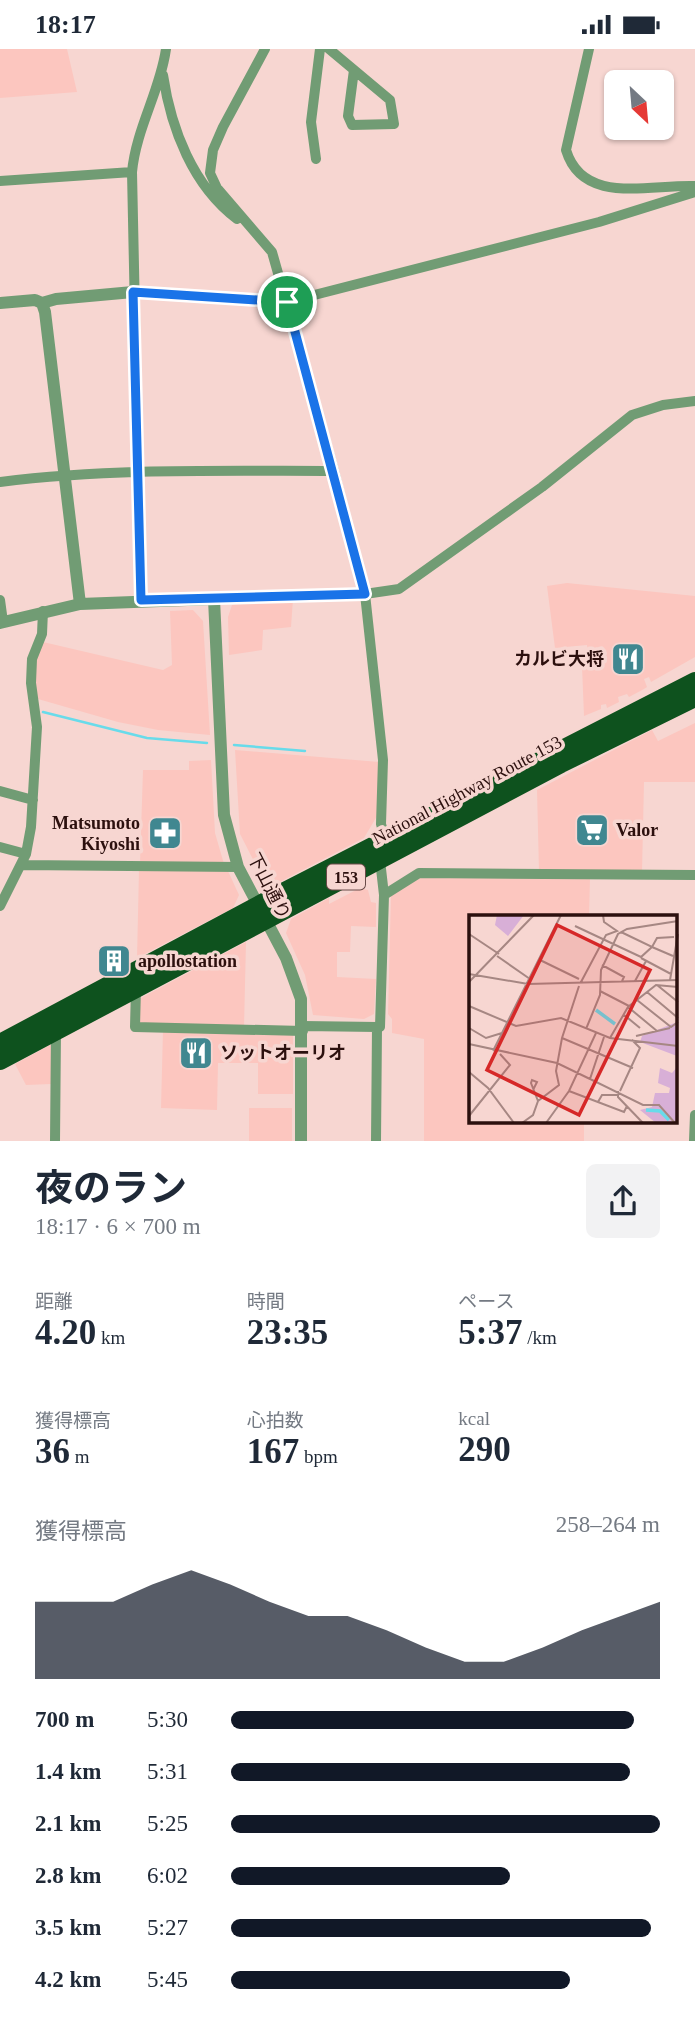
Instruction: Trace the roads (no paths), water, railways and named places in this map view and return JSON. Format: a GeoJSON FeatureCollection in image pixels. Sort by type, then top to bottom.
{"type":"FeatureCollection","features":[{"type":"Feature","properties":{"kind":"highway","name":"National Highway Route 153"},"geometry":{"type":"LineString","coordinates":[[0,1061],[136,988],[385,839],[695,681]]}},
{"type":"Feature","properties":{"kind":"highway","name":"National Highway Route 153"},"geometry":{"type":"LineString","coordinates":[[0,1043],[262,912],[380,860],[561,764],[695,698]]}},
{"type":"Feature","properties":{"kind":"street"},"geometry":{"type":"LineString","coordinates":[[141,600],[132,172],[134,156],[162,72],[166,49]]}},
{"type":"Feature","properties":{"kind":"street"},"geometry":{"type":"LineString","coordinates":[[265,49],[223,127],[214,150],[210,173],[217,188],[272,252],[334,471],[365,594],[383,760],[381,824],[385,839]]}},
{"type":"Feature","properties":{"kind":"street"},"geometry":{"type":"LineString","coordinates":[[316,159],[312,122],[320,49]]}},
{"type":"Feature","properties":{"kind":"street"},"geometry":{"type":"LineString","coordinates":[[328,49],[354,70],[390,100],[394,124],[352,125],[348,116],[354,70]]}},
{"type":"Feature","properties":{"kind":"street"},"geometry":{"type":"LineString","coordinates":[[589,49],[566,150],[569,161],[582,177],[604,188],[695,186]]}},
{"type":"Feature","properties":{"kind":"street"},"geometry":{"type":"LineString","coordinates":[[162,72],[165,92],[194,170],[216,203],[254,232]]}},
{"type":"Feature","properties":{"kind":"street"},"geometry":{"type":"LineString","coordinates":[[0,181],[132,172]]}},
{"type":"Feature","properties":{"kind":"street"},"geometry":{"type":"LineString","coordinates":[[0,303],[35,300],[42,303],[55,299],[133,292],[287,302],[599,222],[695,192]]}},
{"type":"Feature","properties":{"kind":"street"},"geometry":{"type":"LineString","coordinates":[[42,303],[67,473],[80,604]]}},
{"type":"Feature","properties":{"kind":"street"},"geometry":{"type":"LineString","coordinates":[[0,600],[1,623],[80,604],[365,594],[399,589],[542,487],[632,415],[663,405],[695,401]]}},
{"type":"Feature","properties":{"kind":"street"},"geometry":{"type":"LineString","coordinates":[[0,482],[67,473],[138,470],[334,471]]}},
{"type":"Feature","properties":{"kind":"street","name":"下山通り"},"geometry":{"type":"LineString","coordinates":[[214,600],[224,814],[238,867],[295,977],[303,1029],[302,1141]]}},
{"type":"Feature","properties":{"kind":"street"},"geometry":{"type":"LineString","coordinates":[[0,907],[26,853],[33,800],[37,727],[32,659],[42,634],[43,611]]}},
{"type":"Feature","properties":{"kind":"street"},"geometry":{"type":"LineString","coordinates":[[0,791],[33,800]]}},
{"type":"Feature","properties":{"kind":"street"},"geometry":{"type":"LineString","coordinates":[[0,847],[26,853]]}},
{"type":"Feature","properties":{"kind":"street"},"geometry":{"type":"LineString","coordinates":[[136,988],[135,1027],[380,1027],[384,895],[380,860]]}},
{"type":"Feature","properties":{"kind":"street"},"geometry":{"type":"LineString","coordinates":[[21,865],[238,867]]}},
{"type":"Feature","properties":{"kind":"street"},"geometry":{"type":"LineString","coordinates":[[384,895],[419,873],[695,875]]}},
{"type":"Feature","properties":{"kind":"street"},"geometry":{"type":"LineString","coordinates":[[376,1141],[377,1027]]}},
{"type":"Feature","properties":{"kind":"street"},"geometry":{"type":"LineString","coordinates":[[55,1141],[56,1031]]}},
{"type":"Feature","properties":{"kind":"street"},"geometry":{"type":"LineString","coordinates":[[694,1141],[695,1115]]}},
{"type":"Feature","properties":{"kind":"waterway"},"geometry":{"type":"LineString","coordinates":[[43,712],[147,738],[207,743]]}},
{"type":"Feature","properties":{"kind":"waterway"},"geometry":{"type":"LineString","coordinates":[[234,745],[305,751]]}},
{"type":"Feature","properties":{"kind":"place","name":"カルビ大将"},"geometry":{"type":"Point","coordinates":[628,659]}},
{"type":"Feature","properties":{"kind":"place","name":"Valor"},"geometry":{"type":"Point","coordinates":[592,830]}},
{"type":"Feature","properties":{"kind":"place","name":"Matsumoto Kiyoshi"},"geometry":{"type":"Point","coordinates":[165,833]}},
{"type":"Feature","properties":{"kind":"place","name":"apollostation"},"geometry":{"type":"Point","coordinates":[114,961]}},
{"type":"Feature","properties":{"kind":"place","name":"ソットオーリオ"},"geometry":{"type":"Point","coordinates":[196,1053]}}]}
